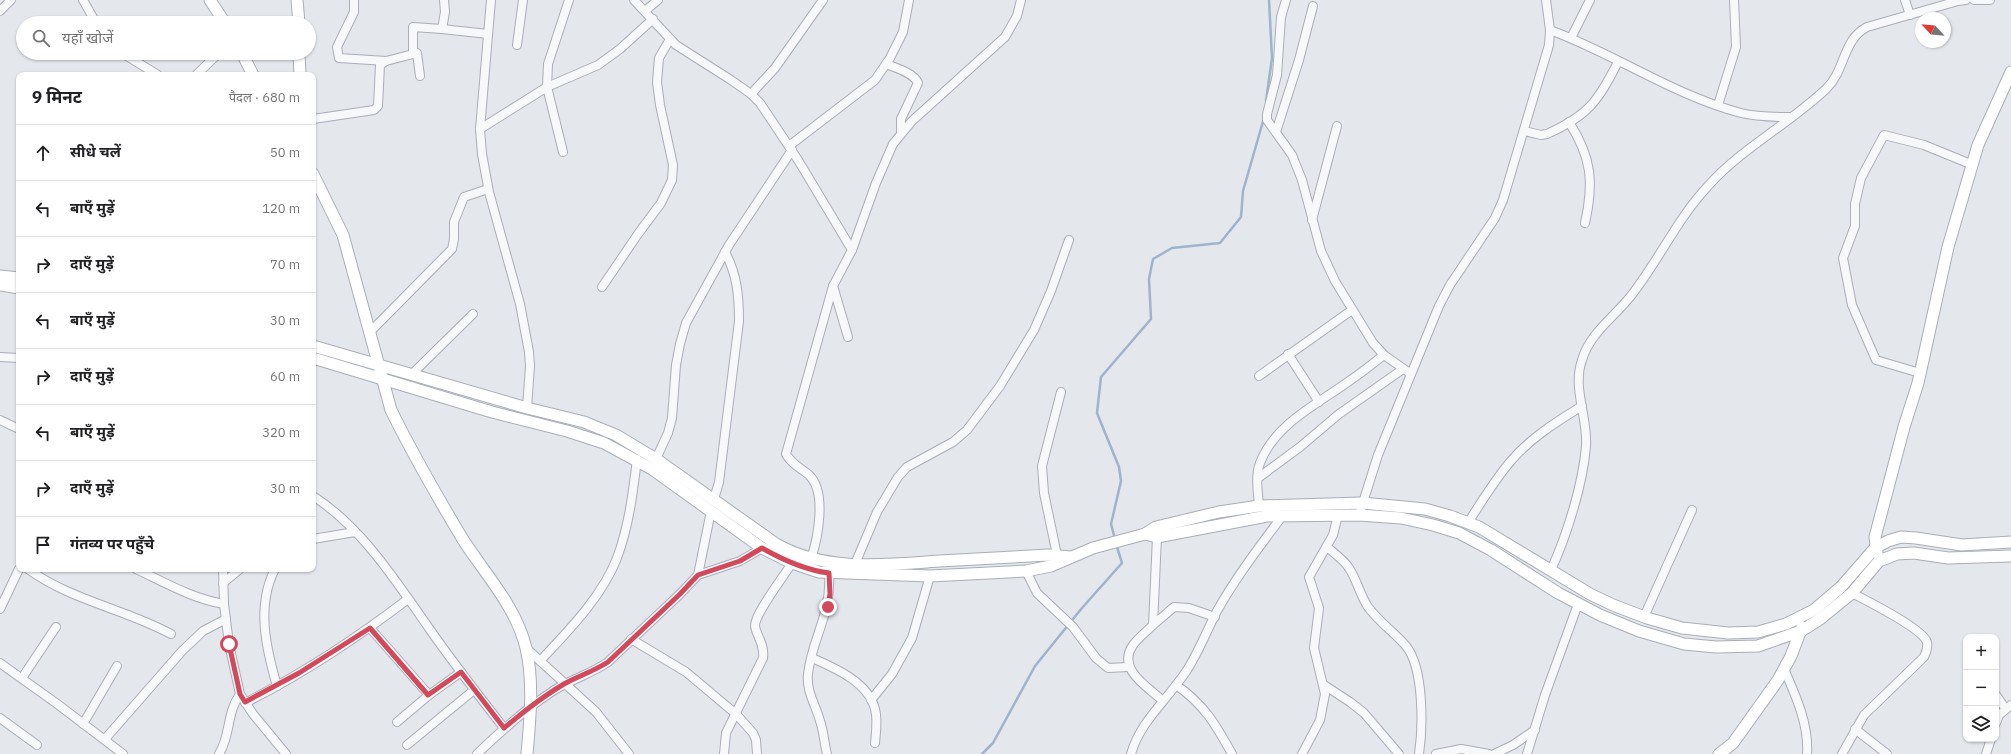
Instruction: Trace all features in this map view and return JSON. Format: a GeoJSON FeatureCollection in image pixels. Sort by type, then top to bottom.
{"type":"FeatureCollection","features":[{"type":"Feature","properties":{"kind":"street"},"geometry":{"type":"LineString","coordinates":[[0,11],[11,0]]}},
{"type":"Feature","properties":{"kind":"street"},"geometry":{"type":"LineString","coordinates":[[83,0],[92,16]]}},
{"type":"Feature","properties":{"kind":"street"},"geometry":{"type":"LineString","coordinates":[[210,0],[220,16]]}},
{"type":"Feature","properties":{"kind":"street"},"geometry":{"type":"LineString","coordinates":[[297,0],[298,16]]}},
{"type":"Feature","properties":{"kind":"street"},"geometry":{"type":"LineString","coordinates":[[354,0],[354,12],[337,47],[339,58],[386,61],[417,53],[420,76]]}},
{"type":"Feature","properties":{"kind":"street"},"geometry":{"type":"LineString","coordinates":[[442,30],[445,12],[444,0]]}},
{"type":"Feature","properties":{"kind":"street"},"geometry":{"type":"LineString","coordinates":[[490,0],[480,129],[482,154],[488,189],[520,304],[529,352],[530,366],[527,408]]}},
{"type":"Feature","properties":{"kind":"street"},"geometry":{"type":"LineString","coordinates":[[517,45],[523,0]]}},
{"type":"Feature","properties":{"kind":"street"},"geometry":{"type":"LineString","coordinates":[[563,152],[547,87],[548,64],[569,0]]}},
{"type":"Feature","properties":{"kind":"street"},"geometry":{"type":"LineString","coordinates":[[634,0],[670,39],[751,94],[760,103],[790,148],[852,250]]}},
{"type":"Feature","properties":{"kind":"street"},"geometry":{"type":"LineString","coordinates":[[645,11],[658,0]]}},
{"type":"Feature","properties":{"kind":"street"},"geometry":{"type":"LineString","coordinates":[[751,94],[775,68],[823,0]]}},
{"type":"Feature","properties":{"kind":"street"},"geometry":{"type":"LineString","coordinates":[[656,459],[668,433],[672,418],[676,365],[686,323],[725,252],[790,148],[875,80],[886,64],[903,32],[909,0]]}},
{"type":"Feature","properties":{"kind":"street"},"geometry":{"type":"LineString","coordinates":[[811,559],[817,542],[819,524],[819,504],[816,485],[809,475],[790,461],[786,454],[833,286],[852,250],[876,183],[893,144],[901,132],[1005,37],[1016,16],[1021,0]]}},
{"type":"Feature","properties":{"kind":"street"},"geometry":{"type":"LineString","coordinates":[[1286,0],[1281,17],[1277,75],[1267,114],[1267,120],[1292,155],[1302,180],[1321,251],[1352,310],[1373,342],[1384,355],[1411,374]]}},
{"type":"Feature","properties":{"kind":"street"},"geometry":{"type":"LineString","coordinates":[[1359,515],[1378,455],[1411,374],[1450,285],[1495,218],[1504,200],[1548,45],[1550,30],[1546,0]]}},
{"type":"Feature","properties":{"kind":"street"},"geometry":{"type":"LineString","coordinates":[[1571,38],[1590,0]]}},
{"type":"Feature","properties":{"kind":"street"},"geometry":{"type":"LineString","coordinates":[[1718,105],[1736,48],[1734,0]]}},
{"type":"Feature","properties":{"kind":"street"},"geometry":{"type":"LineString","coordinates":[[1905,0],[1910,15]]}},
{"type":"Feature","properties":{"kind":"street"},"geometry":{"type":"LineString","coordinates":[[1551,570],[1562,545],[1581,475],[1586,446],[1579,373],[1582,359],[1596,332],[1631,296],[1674,229],[1707,186],[1728,166],[1778,128],[1789,117],[1833,81],[1852,39],[1857,32],[1867,26],[1966,0]]}},
{"type":"Feature","properties":{"kind":"street"},"geometry":{"type":"LineString","coordinates":[[1974,0],[1990,0]]}},
{"type":"Feature","properties":{"kind":"street"},"geometry":{"type":"LineString","coordinates":[[1276,132],[1299,60],[1313,6]]}},
{"type":"Feature","properties":{"kind":"street"},"geometry":{"type":"LineString","coordinates":[[480,129],[547,87],[598,65],[620,49],[652,19]]}},
{"type":"Feature","properties":{"kind":"street"},"geometry":{"type":"LineString","coordinates":[[413,54],[413,27],[488,34]]}},
{"type":"Feature","properties":{"kind":"street"},"geometry":{"type":"LineString","coordinates":[[1550,30],[1571,38],[1655,80],[1718,105],[1740,113],[1764,117],[1789,117]]}},
{"type":"Feature","properties":{"kind":"street"},"geometry":{"type":"LineString","coordinates":[[602,288],[638,234],[661,203],[672,180],[673,165],[660,105],[657,82],[659,58],[670,39]]}},
{"type":"Feature","properties":{"kind":"street"},"geometry":{"type":"LineString","coordinates":[[133,60],[153,72]]}},
{"type":"Feature","properties":{"kind":"street"},"geometry":{"type":"LineString","coordinates":[[199,72],[212,60]]}},
{"type":"Feature","properties":{"kind":"street"},"geometry":{"type":"LineString","coordinates":[[246,60],[252,72]]}},
{"type":"Feature","properties":{"kind":"street"},"geometry":{"type":"LineString","coordinates":[[300,60],[300,72]]}},
{"type":"Feature","properties":{"kind":"street"},"geometry":{"type":"LineString","coordinates":[[316,119],[374,110],[378,106],[380,65],[386,61]]}},
{"type":"Feature","properties":{"kind":"street"},"geometry":{"type":"LineString","coordinates":[[1524,131],[1541,136],[1547,134],[1569,122],[1593,105],[1601,94],[1618,62]]}},
{"type":"Feature","properties":{"kind":"street"},"geometry":{"type":"LineString","coordinates":[[886,64],[911,75],[916,79],[918,84],[901,119],[901,132]]}},
{"type":"Feature","properties":{"kind":"street"},"geometry":{"type":"LineString","coordinates":[[1879,561],[1875,548],[1875,537],[1920,373],[1948,247],[1978,145],[2011,72]]}},
{"type":"Feature","properties":{"kind":"street"},"geometry":{"type":"LineString","coordinates":[[1569,122],[1584,148],[1590,167],[1588,210],[1585,224]]}},
{"type":"Feature","properties":{"kind":"street"},"geometry":{"type":"LineString","coordinates":[[1312,221],[1337,126]]}},
{"type":"Feature","properties":{"kind":"street"},"geometry":{"type":"LineString","coordinates":[[1920,373],[1876,360],[1852,305],[1843,258],[1856,226],[1854,204],[1861,178],[1884,135],[1924,145],[1973,165]]}},
{"type":"Feature","properties":{"kind":"street"},"geometry":{"type":"LineString","coordinates":[[316,180],[343,235],[378,365],[392,410],[402,432],[463,538],[503,596],[518,623],[526,648],[530,688],[528,754]]}},
{"type":"Feature","properties":{"kind":"street"},"geometry":{"type":"LineString","coordinates":[[370,332],[452,249],[454,222],[464,197],[488,189]]}},
{"type":"Feature","properties":{"kind":"street"},"geometry":{"type":"LineString","coordinates":[[855,564],[877,512],[898,477],[907,467],[953,442],[967,430],[1000,386],[1034,330],[1051,291],[1069,240]]}},
{"type":"Feature","properties":{"kind":"street"},"geometry":{"type":"LineString","coordinates":[[714,499],[719,482],[739,321],[739,294],[734,271],[725,252]]}},
{"type":"Feature","properties":{"kind":"street"},"geometry":{"type":"LineString","coordinates":[[0,276],[16,278]]}},
{"type":"Feature","properties":{"kind":"street"},"geometry":{"type":"LineString","coordinates":[[0,285],[16,288]]}},
{"type":"Feature","properties":{"kind":"street"},"geometry":{"type":"LineString","coordinates":[[833,286],[848,337]]}},
{"type":"Feature","properties":{"kind":"street"},"geometry":{"type":"LineString","coordinates":[[1259,376],[1352,310]]}},
{"type":"Feature","properties":{"kind":"street"},"geometry":{"type":"LineString","coordinates":[[412,374],[473,314]]}},
{"type":"Feature","properties":{"kind":"street"},"geometry":{"type":"LineString","coordinates":[[316,347],[527,408],[584,422],[616,435],[656,459],[776,544],[791,552],[811,559],[855,564],[1057,555],[1074,557]]}},
{"type":"Feature","properties":{"kind":"street"},"geometry":{"type":"LineString","coordinates":[[1288,354],[1319,402]]}},
{"type":"Feature","properties":{"kind":"street"},"geometry":{"type":"LineString","coordinates":[[1259,506],[1258,478],[1260,464],[1276,437],[1297,417],[1352,380],[1384,355]]}},
{"type":"Feature","properties":{"kind":"street"},"geometry":{"type":"LineString","coordinates":[[0,357],[16,358]]}},
{"type":"Feature","properties":{"kind":"street"},"geometry":{"type":"LineString","coordinates":[[316,359],[492,412],[567,431],[604,443],[637,459],[762,548],[792,563],[819,572],[930,576],[1026,571],[1051,566],[1098,547],[1145,534],[1156,527],[1218,512],[1259,506],[1362,503],[1425,509],[1468,523],[1521,551],[1590,594],[1644,616],[1682,628],[1728,633],[1758,632],[1786,624],[1814,610],[1841,587],[1875,548],[1888,541],[1901,537],[1962,545],[2011,542]]}},
{"type":"Feature","properties":{"kind":"street"},"geometry":{"type":"LineString","coordinates":[[1258,478],[1300,447],[1339,414],[1403,369]]}},
{"type":"Feature","properties":{"kind":"street"},"geometry":{"type":"LineString","coordinates":[[1057,555],[1044,493],[1042,466],[1061,392]]}},
{"type":"Feature","properties":{"kind":"street"},"geometry":{"type":"LineString","coordinates":[[1468,523],[1497,478],[1510,461],[1532,441],[1582,406]]}},
{"type":"Feature","properties":{"kind":"street"},"geometry":{"type":"LineString","coordinates":[[0,420],[16,428]]}},
{"type":"Feature","properties":{"kind":"street"},"geometry":{"type":"LineString","coordinates":[[540,660],[575,624],[609,575],[617,559],[632,501],[637,459]]}},
{"type":"Feature","properties":{"kind":"street"},"geometry":{"type":"LineString","coordinates":[[316,498],[343,517],[408,599],[474,690],[504,728]]}},
{"type":"Feature","properties":{"kind":"street"},"geometry":{"type":"LineString","coordinates":[[1644,616],[1692,510]]}},
{"type":"Feature","properties":{"kind":"street"},"geometry":{"type":"LineString","coordinates":[[698,575],[711,511]]}},
{"type":"Feature","properties":{"kind":"street"},"geometry":{"type":"LineString","coordinates":[[1302,754],[1320,720],[1325,694],[1314,648],[1319,608],[1309,577],[1333,535],[1338,515]]}},
{"type":"Feature","properties":{"kind":"street"},"geometry":{"type":"LineString","coordinates":[[1145,534],[1157,537],[1267,516],[1359,515],[1401,518],[1432,524],[1459,533],[1491,550],[1558,593],[1600,615],[1639,630],[1684,644],[1716,646],[1758,646],[1801,631],[1820,619],[1852,593],[1879,561],[1903,554],[1948,558],[2011,556]]}},
{"type":"Feature","properties":{"kind":"street"},"geometry":{"type":"LineString","coordinates":[[1131,754],[1134,743],[1148,718],[1176,685],[1197,653],[1214,617],[1250,558],[1283,516]]}},
{"type":"Feature","properties":{"kind":"street"},"geometry":{"type":"LineString","coordinates":[[316,538],[355,532]]}},
{"type":"Feature","properties":{"kind":"street"},"geometry":{"type":"LineString","coordinates":[[1153,625],[1157,537]]}},
{"type":"Feature","properties":{"kind":"street"},"geometry":{"type":"LineString","coordinates":[[1327,547],[1350,569],[1359,593],[1368,606],[1380,622],[1406,646],[1412,656],[1418,674],[1421,712],[1419,754]]}},
{"type":"Feature","properties":{"kind":"street"},"geometry":{"type":"LineString","coordinates":[[477,754],[504,728],[530,707],[566,683],[596,670],[608,662],[698,575],[740,561],[762,548]]}},
{"type":"Feature","properties":{"kind":"street"},"geometry":{"type":"LineString","coordinates":[[724,754],[726,733],[763,658],[764,651],[756,629],[757,618],[792,563]]}},
{"type":"Feature","properties":{"kind":"street"},"geometry":{"type":"LineString","coordinates":[[1026,571],[1037,593],[1073,627],[1096,658],[1108,668],[1128,667]]}},
{"type":"Feature","properties":{"kind":"street"},"geometry":{"type":"LineString","coordinates":[[0,610],[18,572]]}},
{"type":"Feature","properties":{"kind":"street"},"geometry":{"type":"LineString","coordinates":[[32,572],[65,590],[150,623],[171,634]]}},
{"type":"Feature","properties":{"kind":"street"},"geometry":{"type":"LineString","coordinates":[[143,572],[210,602],[224,604]]}},
{"type":"Feature","properties":{"kind":"street"},"geometry":{"type":"LineString","coordinates":[[221,572],[231,657],[240,694],[286,754]]}},
{"type":"Feature","properties":{"kind":"street"},"geometry":{"type":"LineString","coordinates":[[223,584],[237,572]]}},
{"type":"Feature","properties":{"kind":"street"},"geometry":{"type":"LineString","coordinates":[[274,572],[266,593],[264,633],[276,686]]}},
{"type":"Feature","properties":{"kind":"street"},"geometry":{"type":"LineString","coordinates":[[827,754],[820,720],[808,685],[808,673],[828,607],[830,594],[829,573]]}},
{"type":"Feature","properties":{"kind":"street"},"geometry":{"type":"LineString","coordinates":[[871,700],[892,674],[912,638],[930,576]]}},
{"type":"Feature","properties":{"kind":"street"},"geometry":{"type":"LineString","coordinates":[[1842,754],[1855,729],[1873,704],[1924,657],[1927,650],[1927,643],[1922,635],[1910,626],[1852,593]]}},
{"type":"Feature","properties":{"kind":"street"},"geometry":{"type":"LineString","coordinates":[[245,702],[276,686],[370,628],[408,599]]}},
{"type":"Feature","properties":{"kind":"street"},"geometry":{"type":"LineString","coordinates":[[1527,754],[1545,695],[1578,604]]}},
{"type":"Feature","properties":{"kind":"street"},"geometry":{"type":"LineString","coordinates":[[1163,701],[1135,676],[1128,667],[1128,656],[1133,646],[1153,625],[1174,607],[1182,606],[1214,617]]}},
{"type":"Feature","properties":{"kind":"street"},"geometry":{"type":"LineString","coordinates":[[1719,754],[1733,743],[1784,669],[1801,631],[1805,615]]}},
{"type":"Feature","properties":{"kind":"street"},"geometry":{"type":"LineString","coordinates":[[105,739],[182,651],[203,631],[226,620]]}},
{"type":"Feature","properties":{"kind":"street"},"geometry":{"type":"LineString","coordinates":[[22,678],[56,627]]}},
{"type":"Feature","properties":{"kind":"street"},"geometry":{"type":"LineString","coordinates":[[370,628],[428,695]]}},
{"type":"Feature","properties":{"kind":"street"},"geometry":{"type":"LineString","coordinates":[[632,639],[686,672],[736,714],[753,733],[756,740],[758,754]]}},
{"type":"Feature","properties":{"kind":"street"},"geometry":{"type":"LineString","coordinates":[[526,648],[596,712],[629,754]]}},
{"type":"Feature","properties":{"kind":"street"},"geometry":{"type":"LineString","coordinates":[[812,658],[845,673],[862,688],[871,700],[876,717],[875,743]]}},
{"type":"Feature","properties":{"kind":"street"},"geometry":{"type":"LineString","coordinates":[[0,663],[105,739],[123,754]]}},
{"type":"Feature","properties":{"kind":"street"},"geometry":{"type":"LineString","coordinates":[[83,724],[117,666]]}},
{"type":"Feature","properties":{"kind":"street"},"geometry":{"type":"LineString","coordinates":[[1784,669],[1796,696],[1804,721],[1808,745],[1807,754]]}},
{"type":"Feature","properties":{"kind":"street"},"geometry":{"type":"LineString","coordinates":[[397,722],[428,695],[461,672]]}},
{"type":"Feature","properties":{"kind":"street"},"geometry":{"type":"LineString","coordinates":[[1176,685],[1196,699],[1212,718],[1232,754]]}},
{"type":"Feature","properties":{"kind":"street"},"geometry":{"type":"LineString","coordinates":[[1324,685],[1364,713],[1399,754]]}},
{"type":"Feature","properties":{"kind":"street"},"geometry":{"type":"LineString","coordinates":[[407,745],[474,690]]}},
{"type":"Feature","properties":{"kind":"street"},"geometry":{"type":"LineString","coordinates":[[219,754],[225,740],[232,708],[240,694]]}},
{"type":"Feature","properties":{"kind":"street"},"geometry":{"type":"LineString","coordinates":[[1999,698],[2008,707],[1999,718]]}},
{"type":"Feature","properties":{"kind":"street"},"geometry":{"type":"LineString","coordinates":[[0,718],[37,745]]}},
{"type":"Feature","properties":{"kind":"street"},"geometry":{"type":"LineString","coordinates":[[1855,729],[1887,754]]}},
{"type":"Feature","properties":{"kind":"street"},"geometry":{"type":"LineString","coordinates":[[1494,754],[1513,745],[1534,730]]}},
{"type":"Feature","properties":{"kind":"street"},"geometry":{"type":"LineString","coordinates":[[1986,754],[1990,742]]}},
{"type":"Feature","properties":{"kind":"street"},"geometry":{"type":"LineString","coordinates":[[1436,754],[1461,749],[1490,754]]}},
{"type":"Feature","properties":{"kind":"waterway"},"geometry":{"type":"LineString","coordinates":[[1266,101],[1272,58],[1269,0]]}},
{"type":"Feature","properties":{"kind":"waterway"},"geometry":{"type":"LineString","coordinates":[[1115,539],[1111,524],[1121,481],[1119,467],[1097,413],[1101,377],[1151,319],[1149,279],[1153,259],[1172,248],[1220,243],[1241,217],[1243,191],[1264,118]]}},
{"type":"Feature","properties":{"kind":"waterway"},"geometry":{"type":"LineString","coordinates":[[982,754],[993,743],[1035,666],[1082,608],[1122,563],[1116,544]]}},
{"type":"Feature","properties":{"kind":"route"},"geometry":{"type":"LineString","coordinates":[[229,644],[240,694],[245,702],[299,673],[370,628],[428,695],[461,672],[504,728],[554,690],[596,670],[608,662],[639,631],[666,608],[698,575],[740,561],[762,548],[792,563],[819,572],[829,573],[830,594],[828,607]]}}]}
